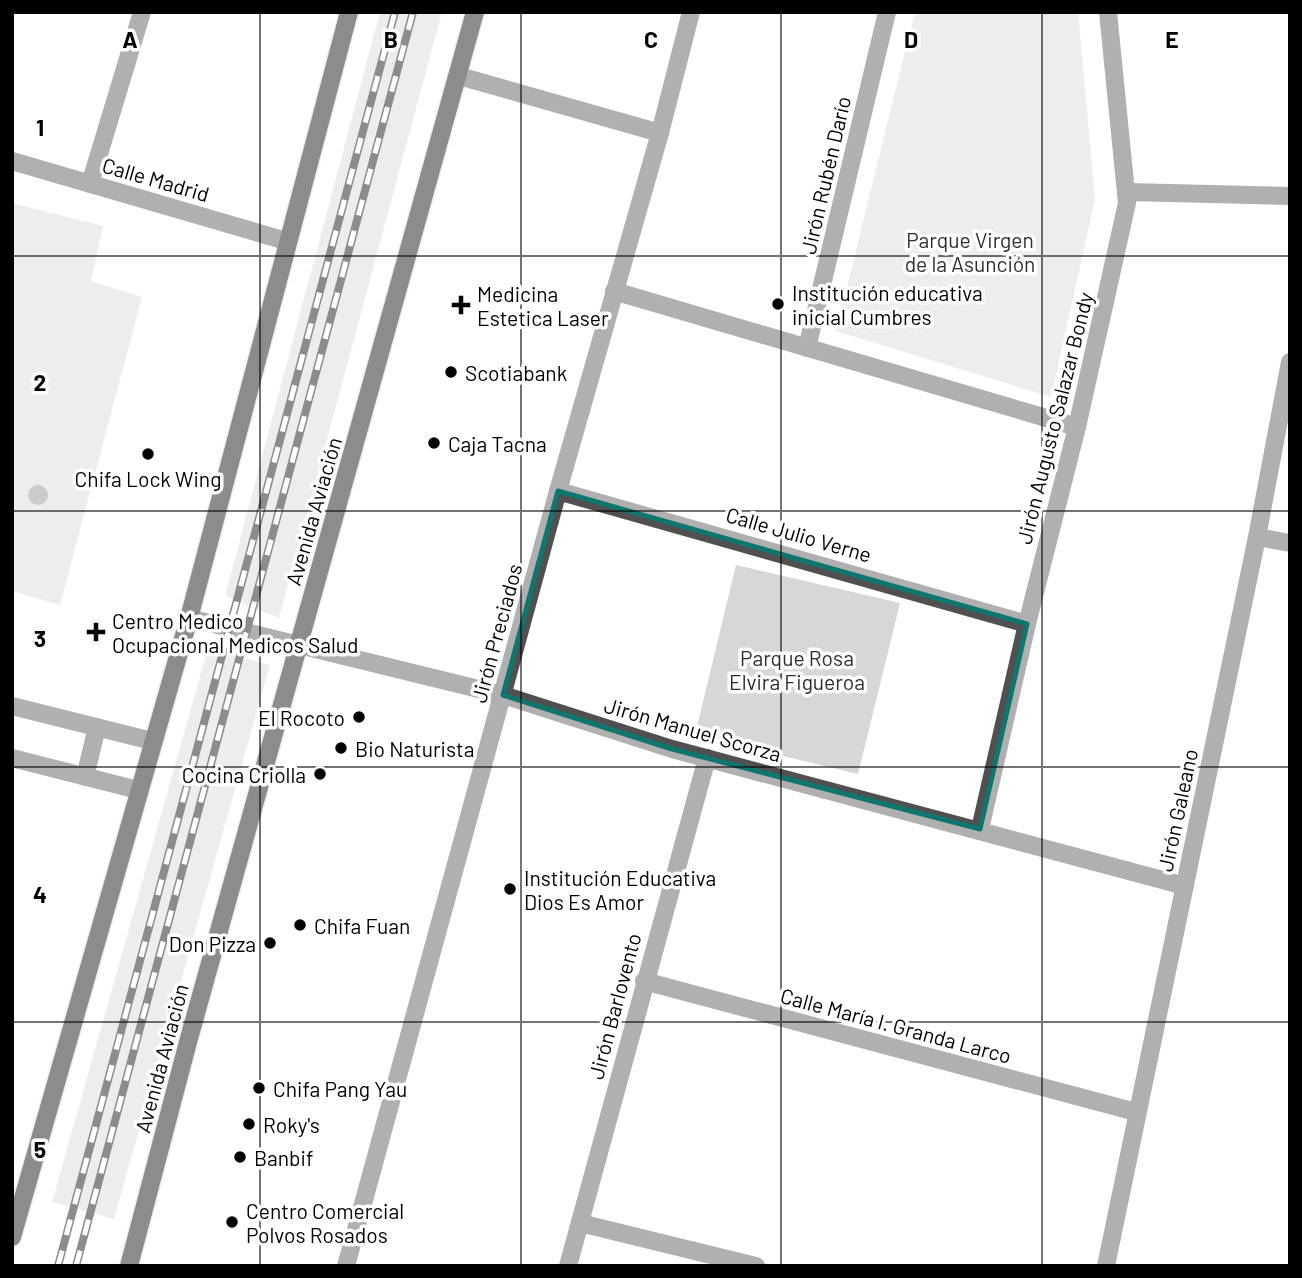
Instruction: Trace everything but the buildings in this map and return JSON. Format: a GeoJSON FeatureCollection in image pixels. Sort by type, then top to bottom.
{"type":"FeatureCollection","features":[{"type":"Feature","properties":{"kind":"main road"},"geometry":{"type":"LineString","coordinates":[[12,1237],[189,618],[286,241],[349,12]]}},
{"type":"Feature","properties":{"kind":"main road","name":"Avenida Aviación"},"geometry":{"type":"LineString","coordinates":[[129,1266],[475,12]]}},
{"type":"Feature","properties":{"kind":"street"},"geometry":{"type":"LineString","coordinates":[[90,184],[142,12]]}},
{"type":"Feature","properties":{"kind":"street","name":"Jirón Preciados"},"geometry":{"type":"LineString","coordinates":[[345,1266],[691,12]]}},
{"type":"Feature","properties":{"kind":"street","name":"Jirón Rubén Darío"},"geometry":{"type":"LineString","coordinates":[[807,348],[887,12]]}},
{"type":"Feature","properties":{"kind":"street","name":"Jirón Augusto Salazar Bondy"},"geometry":{"type":"LineString","coordinates":[[979,830],[1077,427],[1128,192],[1108,12]]}},
{"type":"Feature","properties":{"kind":"street"},"geometry":{"type":"LineString","coordinates":[[459,76],[660,132]]}},
{"type":"Feature","properties":{"kind":"street","name":"Calle Madrid"},"geometry":{"type":"LineString","coordinates":[[12,161],[286,241]]}},
{"type":"Feature","properties":{"kind":"street"},"geometry":{"type":"LineString","coordinates":[[1128,192],[1290,196]]}},
{"type":"Feature","properties":{"kind":"street"},"geometry":{"type":"LineString","coordinates":[[614,291],[1077,427]]}},
{"type":"Feature","properties":{"kind":"street","name":"Jirón Galeano"},"geometry":{"type":"LineString","coordinates":[[1106,1266],[1257,537],[1290,362]]}},
{"type":"Feature","properties":{"kind":"street","name":"Calle Julio Verne"},"geometry":{"type":"LineString","coordinates":[[558,491],[1027,624]]}},
{"type":"Feature","properties":{"kind":"street"},"geometry":{"type":"LineString","coordinates":[[1257,537],[1290,543]]}},
{"type":"Feature","properties":{"kind":"street","name":"Jirón Manuel Scorza"},"geometry":{"type":"LineString","coordinates":[[189,618],[503,695],[707,758],[1185,886]]}},
{"type":"Feature","properties":{"kind":"street"},"geometry":{"type":"LineString","coordinates":[[12,706],[152,741]]}},
{"type":"Feature","properties":{"kind":"street"},"geometry":{"type":"LineString","coordinates":[[85,777],[97,727]]}},
{"type":"Feature","properties":{"kind":"street"},"geometry":{"type":"LineString","coordinates":[[12,758],[138,790]]}},
{"type":"Feature","properties":{"kind":"street","name":"Jirón Barlovento"},"geometry":{"type":"LineString","coordinates":[[568,1266],[707,758]]}},
{"type":"Feature","properties":{"kind":"street","name":"Calle María I. Granda Larco"},"geometry":{"type":"LineString","coordinates":[[644,981],[1136,1112]]}},
{"type":"Feature","properties":{"kind":"street"},"geometry":{"type":"LineString","coordinates":[[580,1223],[756,1266]]}},
{"type":"Feature","properties":{"kind":"highlighted area"},"geometry":{"type":"Polygon","coordinates":[[[558,491],[1027,624],[980,829],[672,749],[503,695],[558,491]]]}},
{"type":"Feature","properties":{"kind":"green space"},"geometry":{"type":"Polygon","coordinates":[[[380,12],[442,12],[279,618],[225,596],[380,12]]]}},
{"type":"Feature","properties":{"kind":"green space","name":"Parque Virgen de la Asunción"},"geometry":{"type":"Polygon","coordinates":[[[915,12],[1078,12],[1095,199],[1051,397],[836,331],[915,12]]]}},
{"type":"Feature","properties":{"kind":"green space"},"geometry":{"type":"Polygon","coordinates":[[[12,203],[103,226],[91,281],[142,297],[60,605],[12,591],[12,203]]]}},
{"type":"Feature","properties":{"kind":"green space","name":"Parque Rosa Elvira Figueroa"},"geometry":{"type":"Polygon","coordinates":[[[736,565],[900,603],[858,774],[695,735],[736,565]]]}},
{"type":"Feature","properties":{"kind":"green space"},"geometry":{"type":"Polygon","coordinates":[[[208,648],[270,665],[114,1219],[52,1202],[208,648]]]}},
{"type":"Feature","properties":{"kind":"railway"},"geometry":{"type":"LineString","coordinates":[[58,1266],[395,12]]}},
{"type":"Feature","properties":{"kind":"railway"},"geometry":{"type":"LineString","coordinates":[[76,1266],[413,12]]}},
{"type":"Feature","properties":{"kind":"place","name":"Institución educativa inicial Cumbres"},"geometry":{"type":"Point","coordinates":[778,304]}},
{"type":"Feature","properties":{"kind":"place","name":"Medicina Estetica Laser"},"geometry":{"type":"Point","coordinates":[461,305]}},
{"type":"Feature","properties":{"kind":"place","name":"Scotiabank"},"geometry":{"type":"Point","coordinates":[451,372]}},
{"type":"Feature","properties":{"kind":"place","name":"Caja Tacna"},"geometry":{"type":"Point","coordinates":[434,443]}},
{"type":"Feature","properties":{"kind":"place","name":"Chifa Lock Wing"},"geometry":{"type":"Point","coordinates":[148,454]}},
{"type":"Feature","properties":{"kind":"place","name":"Centro Medico Ocupacional Medicos Salud"},"geometry":{"type":"Point","coordinates":[96,632]}},
{"type":"Feature","properties":{"kind":"place","name":"El Rocoto"},"geometry":{"type":"Point","coordinates":[359,717]}},
{"type":"Feature","properties":{"kind":"place","name":"Bio Naturista"},"geometry":{"type":"Point","coordinates":[341,748]}},
{"type":"Feature","properties":{"kind":"place","name":"Cocina Criolla"},"geometry":{"type":"Point","coordinates":[320,774]}},
{"type":"Feature","properties":{"kind":"place","name":"Institución Educativa Dios Es Amor"},"geometry":{"type":"Point","coordinates":[510,889]}},
{"type":"Feature","properties":{"kind":"place","name":"Chifa Fuan"},"geometry":{"type":"Point","coordinates":[300,925]}},
{"type":"Feature","properties":{"kind":"place","name":"Don Pizza"},"geometry":{"type":"Point","coordinates":[270,943]}},
{"type":"Feature","properties":{"kind":"place","name":"Chifa Pang Yau"},"geometry":{"type":"Point","coordinates":[259,1088]}},
{"type":"Feature","properties":{"kind":"place","name":"Roky's"},"geometry":{"type":"Point","coordinates":[249,1124]}},
{"type":"Feature","properties":{"kind":"place","name":"Banbif"},"geometry":{"type":"Point","coordinates":[240,1157]}},
{"type":"Feature","properties":{"kind":"place","name":"Centro Comercial Polvos Rosados"},"geometry":{"type":"Point","coordinates":[232,1222]}}]}
